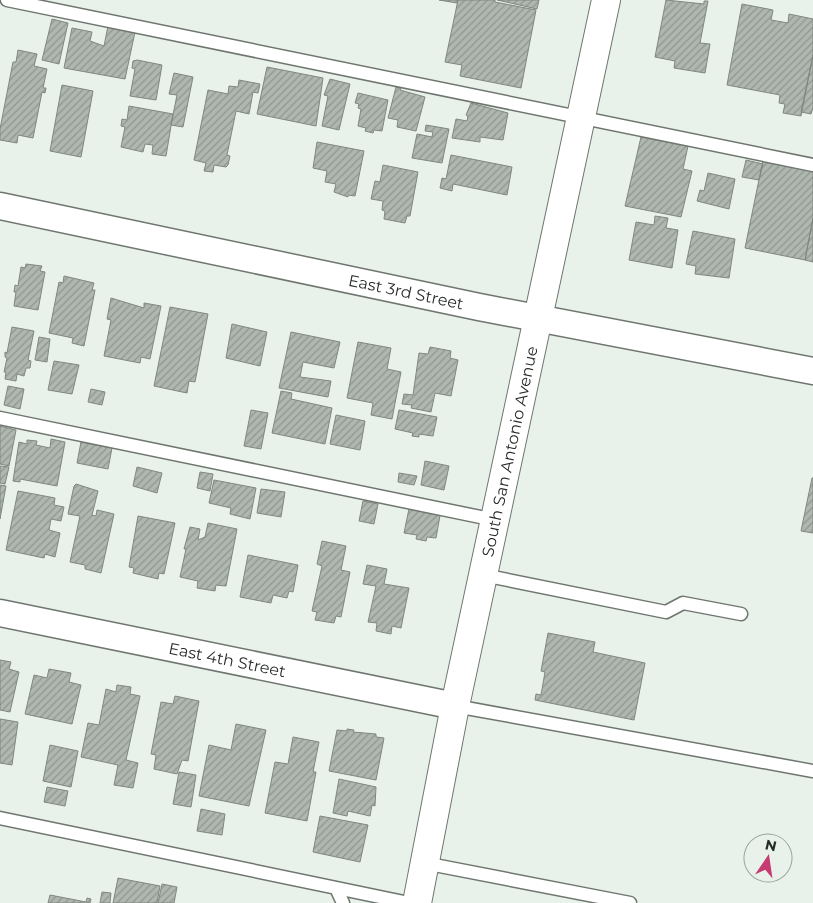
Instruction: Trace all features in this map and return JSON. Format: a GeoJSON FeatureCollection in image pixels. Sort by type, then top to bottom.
{"type":"FeatureCollection","features":[{"type":"Feature","properties":{"kind":"main road","name":"South San Antonio Avenue"},"geometry":{"type":"LineString","coordinates":[[417,903],[455,706],[606,0]]}},
{"type":"Feature","properties":{"kind":"street","name":"East 3rd Street"},"geometry":{"type":"LineString","coordinates":[[0,206],[538,319],[813,370]]}},
{"type":"Feature","properties":{"kind":"street","name":"East 4th Street"},"geometry":{"type":"LineString","coordinates":[[0,613],[455,706]]}},
{"type":"Feature","properties":{"kind":"lane"},"geometry":{"type":"LineString","coordinates":[[7,0],[813,165]]}},
{"type":"Feature","properties":{"kind":"lane"},"geometry":{"type":"LineString","coordinates":[[0,418],[495,520]]}},
{"type":"Feature","properties":{"kind":"lane"},"geometry":{"type":"LineString","coordinates":[[483,575],[666,612],[683,603],[741,614]]}},
{"type":"Feature","properties":{"kind":"lane"},"geometry":{"type":"LineString","coordinates":[[455,706],[813,771]]}},
{"type":"Feature","properties":{"kind":"lane"},"geometry":{"type":"LineString","coordinates":[[0,818],[409,903]]}},
{"type":"Feature","properties":{"kind":"lane"},"geometry":{"type":"LineString","coordinates":[[424,863],[630,903]]}},
{"type":"Feature","properties":{"kind":"lane"},"geometry":{"type":"LineString","coordinates":[[336,888],[343,903]]}},
{"type":"Feature","properties":{"kind":"building"},"geometry":{"type":"Polygon","coordinates":[[[439,0],[458,0],[457,3],[439,0]]]}},
{"type":"Feature","properties":{"kind":"building"},"geometry":{"type":"Polygon","coordinates":[[[458,0],[495,0],[495,2],[536,10],[521,88],[460,76],[462,65],[445,62],[458,0]]]}},
{"type":"Feature","properties":{"kind":"building"},"geometry":{"type":"Polygon","coordinates":[[[497,0],[539,0],[537,9],[497,0]]]}},
{"type":"Feature","properties":{"kind":"building"},"geometry":{"type":"Polygon","coordinates":[[[666,0],[704,4],[704,1],[708,1],[700,43],[710,44],[705,73],[674,68],[675,61],[655,57],[666,0]]]}},
{"type":"Feature","properties":{"kind":"building"},"geometry":{"type":"Polygon","coordinates":[[[742,4],[773,10],[771,20],[788,23],[789,14],[813,19],[813,55],[801,116],[783,113],[785,104],[779,103],[780,95],[727,85],[742,4]]]}},
{"type":"Feature","properties":{"kind":"building"},"geometry":{"type":"Polygon","coordinates":[[[52,19],[68,23],[59,64],[42,60],[52,19]]]}},
{"type":"Feature","properties":{"kind":"building"},"geometry":{"type":"Polygon","coordinates":[[[108,26],[135,32],[125,79],[64,68],[72,28],[92,32],[90,41],[104,46],[108,26]]]}},
{"type":"Feature","properties":{"kind":"building"},"geometry":{"type":"Polygon","coordinates":[[[18,50],[37,54],[34,66],[47,69],[43,88],[46,88],[45,93],[42,92],[33,138],[18,135],[17,143],[0,140],[0,129],[13,62],[16,62],[18,50]]]}},
{"type":"Feature","properties":{"kind":"building"},"geometry":{"type":"Polygon","coordinates":[[[813,55],[813,108],[811,114],[801,112],[813,55]]]}},
{"type":"Feature","properties":{"kind":"building"},"geometry":{"type":"Polygon","coordinates":[[[137,60],[162,65],[156,100],[130,96],[135,69],[132,68],[133,61],[137,60]]]}},
{"type":"Feature","properties":{"kind":"building"},"geometry":{"type":"Polygon","coordinates":[[[267,67],[323,78],[316,126],[257,114],[267,67]]]}},
{"type":"Feature","properties":{"kind":"building"},"geometry":{"type":"Polygon","coordinates":[[[174,73],[193,77],[183,127],[171,125],[177,95],[169,94],[174,73]]]}},
{"type":"Feature","properties":{"kind":"building"},"geometry":{"type":"Polygon","coordinates":[[[330,79],[350,84],[339,130],[322,126],[328,96],[324,95],[330,79]]]}},
{"type":"Feature","properties":{"kind":"building"},"geometry":{"type":"Polygon","coordinates":[[[239,80],[260,84],[258,93],[253,92],[249,114],[236,111],[227,155],[230,156],[228,165],[226,167],[214,165],[213,172],[204,171],[206,163],[194,160],[208,90],[228,94],[229,86],[238,87],[239,80]]]}},
{"type":"Feature","properties":{"kind":"building"},"geometry":{"type":"Polygon","coordinates":[[[62,85],[93,91],[81,157],[50,151],[62,85]]]}},
{"type":"Feature","properties":{"kind":"building"},"geometry":{"type":"Polygon","coordinates":[[[396,87],[401,88],[400,90],[425,97],[416,131],[397,127],[398,120],[388,118],[396,87]]]}},
{"type":"Feature","properties":{"kind":"building"},"geometry":{"type":"Polygon","coordinates":[[[358,93],[388,100],[382,131],[374,130],[373,133],[365,131],[366,128],[358,126],[361,109],[358,108],[359,104],[355,103],[358,93]]]}},
{"type":"Feature","properties":{"kind":"building"},"geometry":{"type":"Polygon","coordinates":[[[471,103],[508,113],[503,140],[480,137],[480,142],[452,138],[456,119],[467,121],[468,116],[466,115],[471,103]]]}},
{"type":"Feature","properties":{"kind":"building"},"geometry":{"type":"Polygon","coordinates":[[[129,106],[173,114],[166,156],[152,154],[153,145],[145,144],[143,152],[121,147],[125,127],[121,126],[122,119],[127,120],[129,106]]]}},
{"type":"Feature","properties":{"kind":"building"},"geometry":{"type":"Polygon","coordinates":[[[426,125],[449,129],[442,163],[412,158],[417,134],[432,137],[433,132],[425,131],[426,125]]]}},
{"type":"Feature","properties":{"kind":"building"},"geometry":{"type":"Polygon","coordinates":[[[641,137],[688,146],[683,169],[692,171],[681,217],[625,206],[641,137]]]}},
{"type":"Feature","properties":{"kind":"building"},"geometry":{"type":"Polygon","coordinates":[[[317,142],[364,151],[355,196],[348,195],[348,197],[334,192],[336,184],[325,182],[327,171],[313,168],[317,142]]]}},
{"type":"Feature","properties":{"kind":"building"},"geometry":{"type":"Polygon","coordinates":[[[451,155],[512,167],[507,195],[453,184],[452,191],[440,188],[442,178],[446,179],[451,155]]]}},
{"type":"Feature","properties":{"kind":"building"},"geometry":{"type":"Polygon","coordinates":[[[746,160],[763,164],[759,180],[742,177],[746,160]]]}},
{"type":"Feature","properties":{"kind":"building"},"geometry":{"type":"Polygon","coordinates":[[[763,160],[813,170],[813,218],[805,260],[745,248],[763,160]]]}},
{"type":"Feature","properties":{"kind":"building"},"geometry":{"type":"Polygon","coordinates":[[[383,165],[418,172],[410,216],[407,216],[405,223],[384,219],[383,201],[371,199],[375,181],[380,182],[383,165]]]}},
{"type":"Feature","properties":{"kind":"building"},"geometry":{"type":"Polygon","coordinates":[[[708,173],[735,179],[729,209],[697,201],[700,190],[704,191],[708,173]]]}},
{"type":"Feature","properties":{"kind":"building"},"geometry":{"type":"Polygon","coordinates":[[[655,216],[668,218],[666,228],[678,230],[672,268],[629,260],[636,222],[654,225],[655,216]]]}},
{"type":"Feature","properties":{"kind":"building"},"geometry":{"type":"Polygon","coordinates":[[[813,218],[813,262],[805,260],[813,218]]]}},
{"type":"Feature","properties":{"kind":"building"},"geometry":{"type":"Polygon","coordinates":[[[693,231],[735,239],[729,278],[695,274],[696,266],[686,264],[693,231]]]}},
{"type":"Feature","properties":{"kind":"building"},"geometry":{"type":"Polygon","coordinates":[[[26,264],[42,266],[40,271],[45,272],[38,310],[14,306],[15,285],[18,286],[21,267],[25,268],[26,264]]]}},
{"type":"Feature","properties":{"kind":"building"},"geometry":{"type":"Polygon","coordinates":[[[64,276],[94,283],[92,290],[95,290],[84,346],[72,343],[73,338],[49,333],[59,282],[63,283],[64,276]]]}},
{"type":"Feature","properties":{"kind":"building"},"geometry":{"type":"Polygon","coordinates":[[[111,298],[144,308],[144,303],[161,306],[150,359],[141,357],[140,363],[104,356],[111,320],[107,319],[111,298]]]}},
{"type":"Feature","properties":{"kind":"building"},"geometry":{"type":"Polygon","coordinates":[[[170,307],[208,314],[195,382],[189,381],[187,393],[154,386],[170,307]]]}},
{"type":"Feature","properties":{"kind":"building"},"geometry":{"type":"Polygon","coordinates":[[[232,324],[267,332],[260,366],[226,358],[232,324]]]}},
{"type":"Feature","properties":{"kind":"building"},"geometry":{"type":"Polygon","coordinates":[[[12,327],[34,331],[28,360],[31,361],[30,368],[26,368],[24,376],[17,374],[16,381],[5,379],[6,372],[4,372],[7,358],[5,357],[5,352],[7,353],[12,327]]]}},
{"type":"Feature","properties":{"kind":"building"},"geometry":{"type":"Polygon","coordinates":[[[291,332],[340,342],[334,368],[303,362],[300,377],[331,381],[328,397],[279,388],[291,332]]]}},
{"type":"Feature","properties":{"kind":"building"},"geometry":{"type":"Polygon","coordinates":[[[39,337],[50,339],[47,362],[35,360],[39,337]]]}},
{"type":"Feature","properties":{"kind":"building"},"geometry":{"type":"Polygon","coordinates":[[[358,342],[391,348],[387,369],[401,372],[392,419],[371,415],[373,403],[347,398],[358,342]]]}},
{"type":"Feature","properties":{"kind":"building"},"geometry":{"type":"Polygon","coordinates":[[[430,347],[451,351],[450,358],[458,360],[451,396],[435,393],[431,412],[411,408],[412,405],[402,404],[404,394],[413,395],[419,353],[428,354],[430,347]]]}},
{"type":"Feature","properties":{"kind":"building"},"geometry":{"type":"Polygon","coordinates":[[[54,361],[79,365],[72,394],[48,390],[54,361]]]}},
{"type":"Feature","properties":{"kind":"building"},"geometry":{"type":"Polygon","coordinates":[[[8,386],[24,389],[20,409],[4,405],[8,386]]]}},
{"type":"Feature","properties":{"kind":"building"},"geometry":{"type":"Polygon","coordinates":[[[91,389],[105,392],[102,405],[88,402],[91,389]]]}},
{"type":"Feature","properties":{"kind":"building"},"geometry":{"type":"Polygon","coordinates":[[[281,391],[292,393],[291,399],[332,408],[325,444],[272,433],[281,391]]]}},
{"type":"Feature","properties":{"kind":"building"},"geometry":{"type":"Polygon","coordinates":[[[251,410],[268,413],[261,449],[244,446],[251,410]]]}},
{"type":"Feature","properties":{"kind":"building"},"geometry":{"type":"Polygon","coordinates":[[[399,410],[437,417],[433,436],[419,434],[419,437],[412,436],[413,433],[395,429],[399,410]]]}},
{"type":"Feature","properties":{"kind":"building"},"geometry":{"type":"Polygon","coordinates":[[[336,415],[365,421],[360,450],[330,444],[336,415]]]}},
{"type":"Feature","properties":{"kind":"building"},"geometry":{"type":"Polygon","coordinates":[[[0,426],[16,430],[9,466],[0,464],[0,426]]]}},
{"type":"Feature","properties":{"kind":"building"},"geometry":{"type":"Polygon","coordinates":[[[51,439],[65,442],[57,486],[20,479],[20,482],[13,481],[19,442],[27,444],[27,440],[37,441],[36,445],[50,448],[51,439]]]}},
{"type":"Feature","properties":{"kind":"building"},"geometry":{"type":"Polygon","coordinates":[[[81,442],[112,448],[108,469],[77,463],[81,442]]]}},
{"type":"Feature","properties":{"kind":"building"},"geometry":{"type":"Polygon","coordinates":[[[425,461],[449,466],[444,490],[421,485],[425,461]]]}},
{"type":"Feature","properties":{"kind":"building"},"geometry":{"type":"Polygon","coordinates":[[[0,466],[9,467],[5,484],[0,483],[0,466]]]}},
{"type":"Feature","properties":{"kind":"building"},"geometry":{"type":"Polygon","coordinates":[[[137,467],[162,473],[157,493],[133,486],[137,467]]]}},
{"type":"Feature","properties":{"kind":"building"},"geometry":{"type":"Polygon","coordinates":[[[200,472],[213,474],[210,491],[197,488],[200,472]]]}},
{"type":"Feature","properties":{"kind":"building"},"geometry":{"type":"Polygon","coordinates":[[[399,473],[417,476],[414,485],[398,482],[399,473]]]}},
{"type":"Feature","properties":{"kind":"building"},"geometry":{"type":"Polygon","coordinates":[[[813,478],[813,533],[801,531],[813,478]]]}},
{"type":"Feature","properties":{"kind":"building"},"geometry":{"type":"Polygon","coordinates":[[[214,480],[256,488],[250,519],[230,514],[231,508],[209,503],[214,480]]]}},
{"type":"Feature","properties":{"kind":"building"},"geometry":{"type":"Polygon","coordinates":[[[76,484],[98,491],[92,515],[96,516],[97,510],[114,514],[101,573],[85,569],[85,565],[70,562],[80,516],[68,514],[76,484]]]}},
{"type":"Feature","properties":{"kind":"building"},"geometry":{"type":"Polygon","coordinates":[[[0,485],[6,486],[0,519],[0,485]]]}},
{"type":"Feature","properties":{"kind":"building"},"geometry":{"type":"Polygon","coordinates":[[[261,489],[285,492],[281,517],[257,513],[261,489]]]}},
{"type":"Feature","properties":{"kind":"building"},"geometry":{"type":"Polygon","coordinates":[[[18,491],[55,498],[54,505],[64,507],[61,521],[51,519],[49,530],[60,533],[55,557],[45,554],[44,558],[6,550],[18,491]]]}},
{"type":"Feature","properties":{"kind":"building"},"geometry":{"type":"Polygon","coordinates":[[[363,501],[378,504],[374,524],[359,521],[363,501]]]}},
{"type":"Feature","properties":{"kind":"building"},"geometry":{"type":"Polygon","coordinates":[[[410,504],[441,510],[436,538],[427,537],[426,541],[416,539],[417,535],[404,533],[410,504]]]}},
{"type":"Feature","properties":{"kind":"building"},"geometry":{"type":"Polygon","coordinates":[[[138,516],[175,523],[164,574],[159,573],[158,579],[133,573],[134,568],[129,567],[138,516]]]}},
{"type":"Feature","properties":{"kind":"building"},"geometry":{"type":"Polygon","coordinates":[[[208,523],[237,529],[226,586],[216,585],[215,591],[197,588],[198,581],[180,577],[186,549],[184,549],[190,527],[200,529],[198,540],[205,537],[208,523]]]}},
{"type":"Feature","properties":{"kind":"building"},"geometry":{"type":"Polygon","coordinates":[[[322,541],[346,546],[341,570],[350,572],[341,617],[336,616],[334,623],[315,620],[317,612],[312,611],[322,566],[317,564],[322,541]]]}},
{"type":"Feature","properties":{"kind":"building"},"geometry":{"type":"Polygon","coordinates":[[[248,555],[298,565],[293,592],[289,591],[287,598],[273,595],[271,603],[240,597],[248,555]]]}},
{"type":"Feature","properties":{"kind":"building"},"geometry":{"type":"Polygon","coordinates":[[[367,565],[387,569],[384,584],[409,588],[401,628],[392,626],[391,634],[376,631],[377,623],[368,622],[376,586],[363,584],[367,565]]]}},
{"type":"Feature","properties":{"kind":"building"},"geometry":{"type":"Polygon","coordinates":[[[548,633],[595,642],[593,652],[645,663],[634,720],[535,700],[536,694],[541,695],[545,672],[541,671],[548,633]]]}},
{"type":"Feature","properties":{"kind":"building"},"geometry":{"type":"Polygon","coordinates":[[[0,660],[11,662],[9,669],[19,672],[10,712],[0,710],[0,660]]]}},
{"type":"Feature","properties":{"kind":"building"},"geometry":{"type":"Polygon","coordinates":[[[49,669],[71,673],[69,682],[81,685],[72,724],[25,714],[34,675],[47,678],[49,669]]]}},
{"type":"Feature","properties":{"kind":"building"},"geometry":{"type":"Polygon","coordinates":[[[117,685],[131,687],[130,694],[140,696],[126,760],[138,763],[133,788],[114,785],[118,765],[81,757],[88,723],[99,725],[106,689],[116,692],[117,685]]]}},
{"type":"Feature","properties":{"kind":"building"},"geometry":{"type":"Polygon","coordinates":[[[175,696],[199,701],[188,761],[182,760],[177,774],[154,769],[156,755],[151,754],[161,702],[173,704],[175,696]]]}},
{"type":"Feature","properties":{"kind":"building"},"geometry":{"type":"Polygon","coordinates":[[[0,719],[18,722],[12,765],[0,763],[0,719]]]}},
{"type":"Feature","properties":{"kind":"building"},"geometry":{"type":"Polygon","coordinates":[[[236,724],[266,730],[249,806],[199,796],[209,745],[231,750],[236,724]]]}},
{"type":"Feature","properties":{"kind":"building"},"geometry":{"type":"Polygon","coordinates":[[[347,729],[354,730],[353,732],[376,734],[376,737],[384,738],[376,780],[329,771],[337,730],[347,731],[347,729]]]}},
{"type":"Feature","properties":{"kind":"building"},"geometry":{"type":"Polygon","coordinates":[[[293,737],[319,742],[313,772],[316,772],[307,821],[265,813],[275,762],[288,764],[293,737]]]}},
{"type":"Feature","properties":{"kind":"building"},"geometry":{"type":"Polygon","coordinates":[[[50,745],[78,751],[71,787],[43,781],[50,745]]]}},
{"type":"Feature","properties":{"kind":"building"},"geometry":{"type":"Polygon","coordinates":[[[179,772],[196,775],[191,807],[173,804],[179,772]]]}},
{"type":"Feature","properties":{"kind":"building"},"geometry":{"type":"Polygon","coordinates":[[[339,779],[376,787],[375,806],[372,805],[370,816],[348,811],[347,816],[333,813],[339,779]]]}},
{"type":"Feature","properties":{"kind":"building"},"geometry":{"type":"Polygon","coordinates":[[[47,787],[68,791],[65,806],[44,802],[47,787]]]}},
{"type":"Feature","properties":{"kind":"building"},"geometry":{"type":"Polygon","coordinates":[[[201,809],[225,814],[222,835],[197,831],[201,809]]]}},
{"type":"Feature","properties":{"kind":"building"},"geometry":{"type":"Polygon","coordinates":[[[320,816],[368,825],[360,862],[313,852],[320,816]]]}},
{"type":"Feature","properties":{"kind":"building"},"geometry":{"type":"Polygon","coordinates":[[[118,878],[160,886],[157,903],[113,903],[118,878]]]}},
{"type":"Feature","properties":{"kind":"building"},"geometry":{"type":"Polygon","coordinates":[[[162,884],[177,887],[174,903],[158,903],[162,884]]]}},
{"type":"Feature","properties":{"kind":"building"},"geometry":{"type":"Polygon","coordinates":[[[102,892],[111,893],[110,903],[100,903],[102,892]]]}},
{"type":"Feature","properties":{"kind":"building"},"geometry":{"type":"Polygon","coordinates":[[[50,895],[86,902],[87,898],[91,899],[90,903],[48,903],[50,895]]]}}]}
